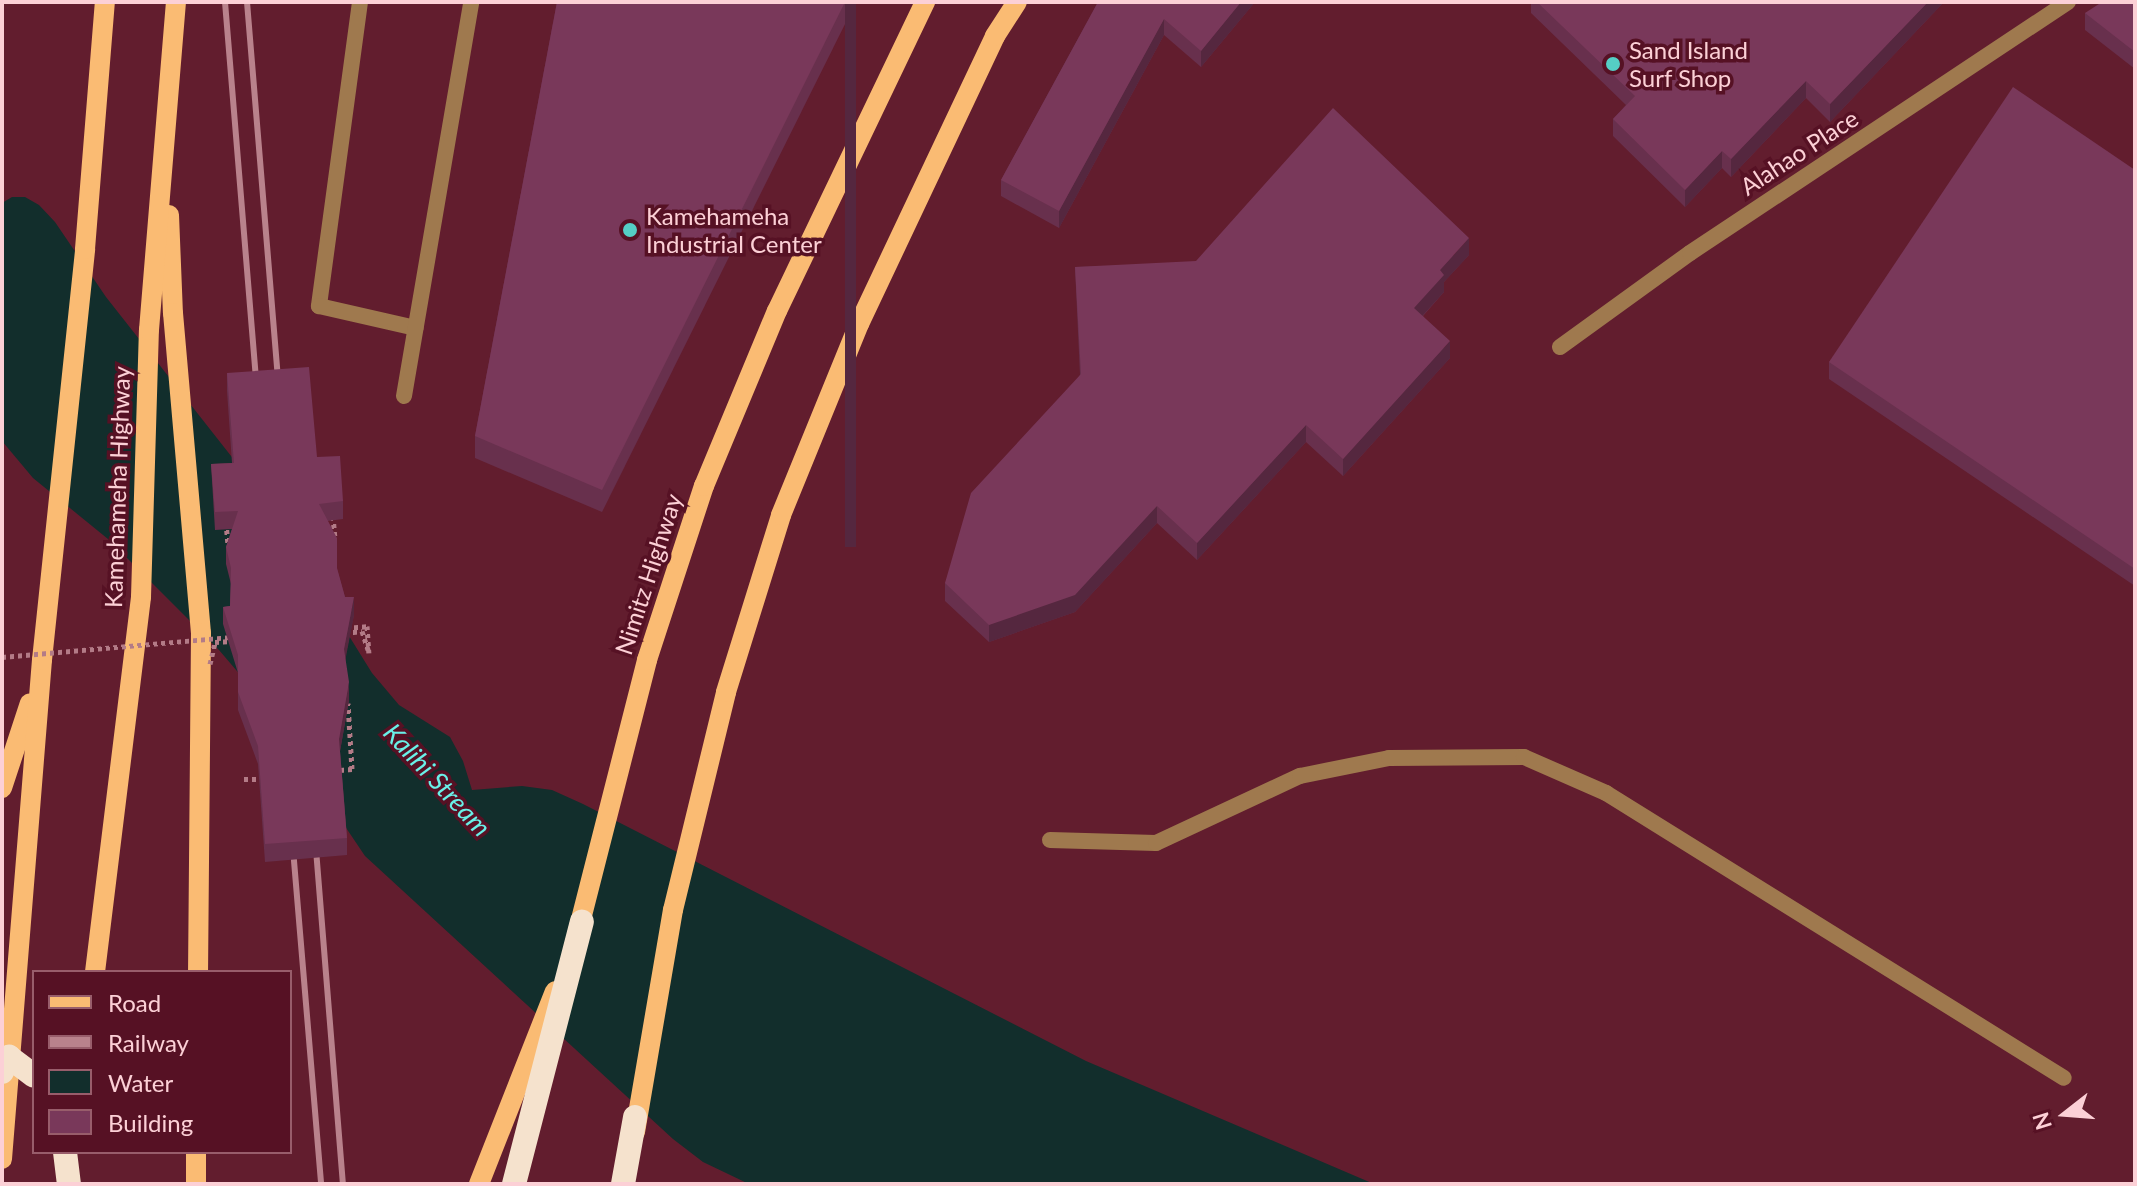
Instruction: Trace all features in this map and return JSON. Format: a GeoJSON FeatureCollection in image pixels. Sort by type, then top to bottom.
{"type":"FeatureCollection","features":[{"type":"Feature","properties":{"kind":"highway"},"geometry":{"type":"LineString","coordinates":[[514,1184],[529,1084],[582,922]]}},
{"type":"Feature","properties":{"kind":"highway"},"geometry":{"type":"LineString","coordinates":[[5,1065],[32,1077]]}},
{"type":"Feature","properties":{"kind":"highway"},"geometry":{"type":"LineString","coordinates":[[623,1184],[635,1117]]}},
{"type":"Feature","properties":{"kind":"highway"},"geometry":{"type":"LineString","coordinates":[[65,1154],[70,1184]]}},
{"type":"Feature","properties":{"kind":"highway"},"geometry":{"type":"LineString","coordinates":[[70,1184],[74,1154]]}},
{"type":"Feature","properties":{"kind":"main road","name":"Kamehameha Highway"},"geometry":{"type":"LineString","coordinates":[[42,660],[85,249],[105,2]]}},
{"type":"Feature","properties":{"kind":"main road","name":"Kamehameha Highway"},"geometry":{"type":"LineString","coordinates":[[95,970],[141,597],[149,330],[164,115],[176,2]]}},
{"type":"Feature","properties":{"kind":"main road","name":"Nimitz Highway"},"geometry":{"type":"LineString","coordinates":[[582,922],[647,660],[704,486],[771,325],[925,2]]}},
{"type":"Feature","properties":{"kind":"main road"},"geometry":{"type":"LineString","coordinates":[[634,1184],[635,1117],[673,910],[726,692],[781,515],[859,324],[995,36],[1017,2]]}},
{"type":"Feature","properties":{"kind":"main road"},"geometry":{"type":"LineString","coordinates":[[164,115],[173,313],[201,633],[198,970]]}},
{"type":"Feature","properties":{"kind":"main road"},"geometry":{"type":"LineString","coordinates":[[2,788],[42,660]]}},
{"type":"Feature","properties":{"kind":"main road"},"geometry":{"type":"LineString","coordinates":[[2,1159],[5,1065],[42,660]]}},
{"type":"Feature","properties":{"kind":"main road"},"geometry":{"type":"LineString","coordinates":[[6,1099],[32,1080]]}},
{"type":"Feature","properties":{"kind":"main road"},"geometry":{"type":"LineString","coordinates":[[479,1184],[529,1084]]}},
{"type":"Feature","properties":{"kind":"main road"},"geometry":{"type":"LineString","coordinates":[[196,1154],[196,1184]]}},
{"type":"Feature","properties":{"kind":"street"},"geometry":{"type":"LineString","coordinates":[[360,2],[319,306],[416,328]]}},
{"type":"Feature","properties":{"kind":"street"},"geometry":{"type":"LineString","coordinates":[[404,396],[471,2]]}},
{"type":"Feature","properties":{"kind":"street","name":"Alahao Place"},"geometry":{"type":"LineString","coordinates":[[1560,347],[1690,253],[2068,2]]}},
{"type":"Feature","properties":{"kind":"street"},"geometry":{"type":"LineString","coordinates":[[1050,840],[1156,843],[1300,776],[1389,758],[1524,757],[1606,793],[2064,1078]]}},
{"type":"Feature","properties":{"kind":"path"},"geometry":{"type":"LineString","coordinates":[[332,504],[336,550]]}},
{"type":"Feature","properties":{"kind":"path"},"geometry":{"type":"LineString","coordinates":[[226,512],[229,559]]}},
{"type":"Feature","properties":{"kind":"path"},"geometry":{"type":"LineString","coordinates":[[2,657],[235,637],[233,621]]}},
{"type":"Feature","properties":{"kind":"path"},"geometry":{"type":"LineString","coordinates":[[340,634],[351,632],[362,631],[369,653],[367,626],[342,628],[343,643]]}},
{"type":"Feature","properties":{"kind":"path"},"geometry":{"type":"LineString","coordinates":[[210,664],[215,642],[247,641]]}},
{"type":"Feature","properties":{"kind":"path"},"geometry":{"type":"LineString","coordinates":[[340,770],[352,769],[347,689]]}},
{"type":"Feature","properties":{"kind":"path"},"geometry":{"type":"LineString","coordinates":[[244,779],[258,779]]}},
{"type":"Feature","properties":{"kind":"water","name":"Kalihi Stream"},"geometry":{"type":"Polygon","coordinates":[[[12,197],[25,197],[39,205],[55,222],[106,297],[261,494],[372,673],[399,705],[450,737],[463,761],[472,790],[522,786],[552,790],[1086,1061],[1374,1184],[749,1184],[703,1162],[673,1139],[365,856],[254,691],[219,650],[108,539],[33,478],[2,441],[2,203],[12,197]]]}},
{"type":"Feature","properties":{"kind":"building","name":"Kamehameha Industrial Center"},"geometry":{"type":"Polygon","coordinates":[[[557,2],[845,2],[602,490],[475,436],[557,2]]]}},
{"type":"Feature","properties":{"kind":"building"},"geometry":{"type":"Polygon","coordinates":[[[1098,2],[1241,2],[1201,51],[1164,19],[1059,211],[1001,180],[1098,2]]]}},
{"type":"Feature","properties":{"kind":"building"},"geometry":{"type":"Polygon","coordinates":[[[1537,2],[1928,2],[1830,104],[1806,81],[1731,159],[1722,151],[1685,190],[1613,119],[1635,96],[1537,2]]]}},
{"type":"Feature","properties":{"kind":"building"},"geometry":{"type":"Polygon","coordinates":[[[2102,2],[2135,2],[2135,52],[2085,13],[2102,2]]]}},
{"type":"Feature","properties":{"kind":"building"},"geometry":{"type":"Polygon","coordinates":[[[2013,87],[2135,170],[2135,569],[1829,362],[2013,87]]]}},
{"type":"Feature","properties":{"kind":"building"},"geometry":{"type":"Polygon","coordinates":[[[1333,108],[1469,238],[1440,270],[1444,275],[1414,308],[1450,341],[1343,459],[1306,425],[1197,543],[1157,506],[1075,595],[989,625],[945,583],[971,493],[1081,374],[1075,267],[1196,261],[1333,108]]]}},
{"type":"Feature","properties":{"kind":"building"},"geometry":{"type":"Polygon","coordinates":[[[309,367],[317,457],[340,456],[343,501],[319,504],[337,538],[337,568],[345,597],[354,597],[344,649],[349,682],[339,739],[347,838],[265,844],[258,746],[238,692],[238,655],[223,607],[230,606],[231,568],[226,547],[238,511],[215,512],[211,464],[234,463],[227,373],[309,367]]]}},
{"type":"Feature","properties":{"kind":"railway"},"geometry":{"type":"LineString","coordinates":[[225,2],[257,395]]}},
{"type":"Feature","properties":{"kind":"railway"},"geometry":{"type":"LineString","coordinates":[[247,2],[279,391]]}},
{"type":"Feature","properties":{"kind":"railway"},"geometry":{"type":"LineString","coordinates":[[292,837],[321,1184]]}},
{"type":"Feature","properties":{"kind":"railway"},"geometry":{"type":"LineString","coordinates":[[315,837],[343,1184]]}},
{"type":"Feature","properties":{"kind":"place","name":"Sand Island Surf Shop"},"geometry":{"type":"Point","coordinates":[1613,64]}},
{"type":"Feature","properties":{"kind":"place","name":"Kamehameha Industrial Center"},"geometry":{"type":"Point","coordinates":[630,230]}}]}
